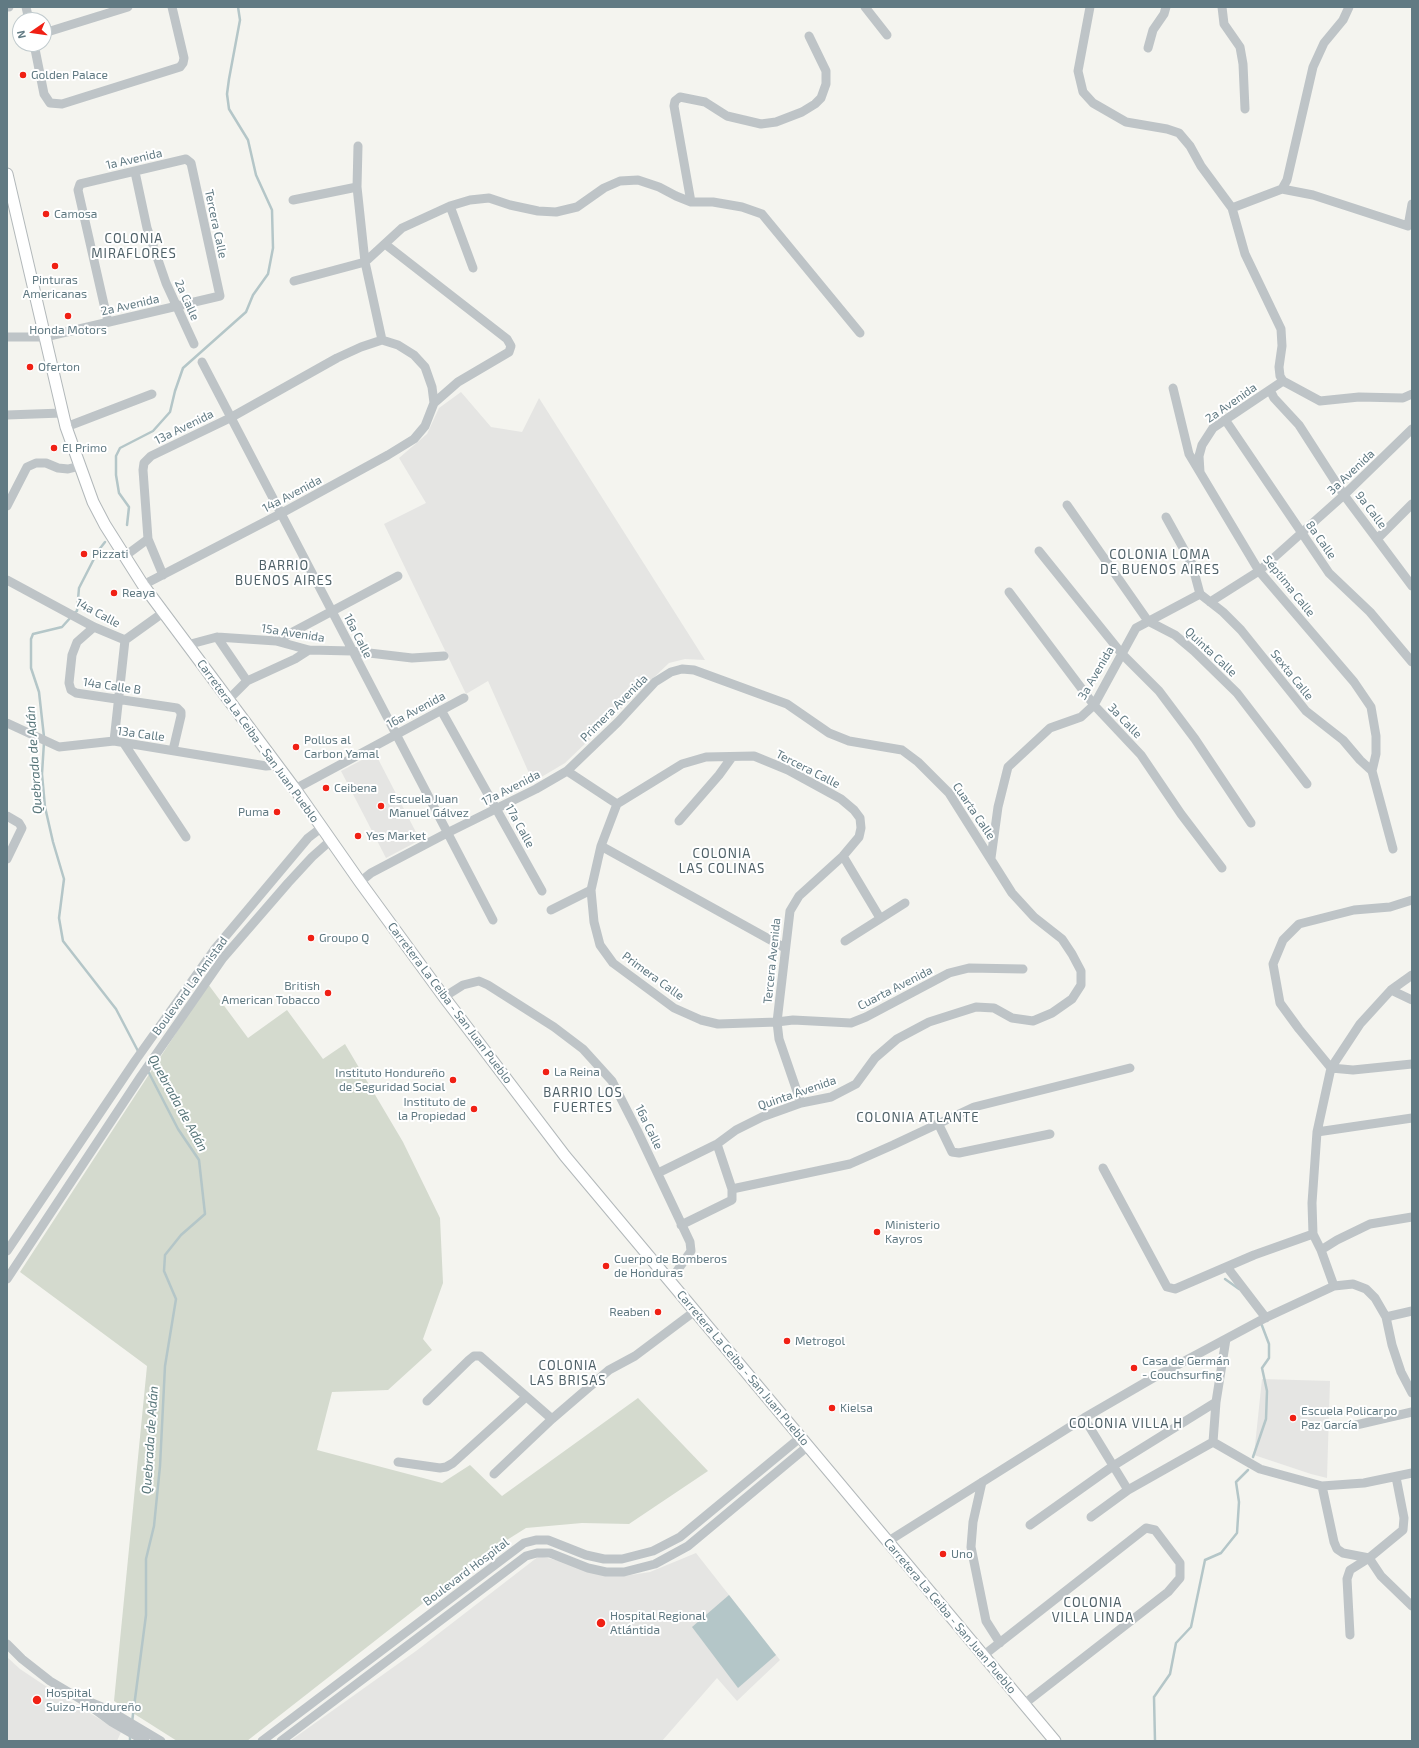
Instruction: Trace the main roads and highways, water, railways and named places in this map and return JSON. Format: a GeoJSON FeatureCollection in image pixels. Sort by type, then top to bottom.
{"type":"FeatureCollection","features":[{"type":"Feature","properties":{"kind":"main road","name":"Carretera La Ceiba - San Juan Pueblo"},"geometry":{"type":"LineString","coordinates":[[7,174],[66,427],[93,502],[105,525],[143,585],[295,789],[330,841],[444,997],[565,1156],[801,1437],[887,1542],[984,1655],[1054,1741]]}},
{"type":"Feature","properties":{"kind":"waterway","name":"Quebrada de Adán"},"geometry":{"type":"LineString","coordinates":[[127,525],[129,507],[119,493],[116,475],[116,456],[120,448],[153,431],[170,412],[183,368],[246,312],[253,295],[268,274],[273,248],[272,210],[256,175],[248,140],[229,109],[227,94],[240,20],[238,7]]}},
{"type":"Feature","properties":{"kind":"waterway","name":"Quebrada de Adán"},"geometry":{"type":"LineString","coordinates":[[74,613],[77,611],[79,588],[98,551],[105,542]]}},
{"type":"Feature","properties":{"kind":"waterway","name":"Quebrada de Adán"},"geometry":{"type":"LineString","coordinates":[[44,737],[39,692],[31,668],[31,639],[33,634],[62,627],[71,617]]}},
{"type":"Feature","properties":{"kind":"waterway","name":"Quebrada de Adán"},"geometry":{"type":"LineString","coordinates":[[44,742],[42,774],[45,807],[64,879],[59,918],[63,941],[116,1009],[139,1053]]}},
{"type":"Feature","properties":{"kind":"waterway","name":"Quebrada de Adán"},"geometry":{"type":"LineString","coordinates":[[132,1722],[146,1615],[146,1559],[154,1526],[160,1466],[165,1366],[176,1299],[164,1271],[165,1255],[181,1235],[205,1214],[199,1160],[178,1129],[148,1071]]}},
{"type":"Feature","properties":{"kind":"waterway"},"geometry":{"type":"LineString","coordinates":[[1225,1279],[1239,1289]]}},
{"type":"Feature","properties":{"kind":"waterway"},"geometry":{"type":"LineString","coordinates":[[1253,1457],[1266,1419],[1267,1391],[1262,1368],[1269,1358],[1269,1344],[1261,1323]]}},
{"type":"Feature","properties":{"kind":"waterway"},"geometry":{"type":"LineString","coordinates":[[1155,1741],[1154,1697],[1170,1674],[1176,1643],[1191,1627],[1205,1560],[1221,1553],[1237,1533],[1239,1502],[1236,1482],[1248,1470]]}},
{"type":"Feature","properties":{"kind":"waterway","name":"Quebrada de Adán"},"geometry":{"type":"LineString","coordinates":[[130,1735],[130,1741]]}},
{"type":"Feature","properties":{"kind":"place","name":"Golden Palace"},"geometry":{"type":"Point","coordinates":[23,75]}},
{"type":"Feature","properties":{"kind":"place","name":"Camosa"},"geometry":{"type":"Point","coordinates":[46,214]}},
{"type":"Feature","properties":{"kind":"place","name":"Pinturas Americanas"},"geometry":{"type":"Point","coordinates":[55,266]}},
{"type":"Feature","properties":{"kind":"place","name":"Honda Motors"},"geometry":{"type":"Point","coordinates":[68,316]}},
{"type":"Feature","properties":{"kind":"place","name":"Oferton"},"geometry":{"type":"Point","coordinates":[30,367]}},
{"type":"Feature","properties":{"kind":"place","name":"El Primo"},"geometry":{"type":"Point","coordinates":[54,448]}},
{"type":"Feature","properties":{"kind":"place","name":"Pizzati"},"geometry":{"type":"Point","coordinates":[84,554]}},
{"type":"Feature","properties":{"kind":"place","name":"Reaya"},"geometry":{"type":"Point","coordinates":[114,593]}},
{"type":"Feature","properties":{"kind":"place","name":"Pollos al Carbon Yamal"},"geometry":{"type":"Point","coordinates":[296,747]}},
{"type":"Feature","properties":{"kind":"place","name":"Ceibena"},"geometry":{"type":"Point","coordinates":[326,788]}},
{"type":"Feature","properties":{"kind":"place","name":"Escuela Juan Manuel Gálvez"},"geometry":{"type":"Point","coordinates":[381,806]}},
{"type":"Feature","properties":{"kind":"place","name":"Puma"},"geometry":{"type":"Point","coordinates":[277,812]}},
{"type":"Feature","properties":{"kind":"place","name":"Yes Market"},"geometry":{"type":"Point","coordinates":[358,836]}},
{"type":"Feature","properties":{"kind":"place","name":"Groupo Q"},"geometry":{"type":"Point","coordinates":[311,938]}},
{"type":"Feature","properties":{"kind":"place","name":"British American Tobacco"},"geometry":{"type":"Point","coordinates":[328,993]}},
{"type":"Feature","properties":{"kind":"place","name":"La Reina"},"geometry":{"type":"Point","coordinates":[546,1072]}},
{"type":"Feature","properties":{"kind":"place","name":"Instituto Hondureño de Seguridad Social"},"geometry":{"type":"Point","coordinates":[453,1080]}},
{"type":"Feature","properties":{"kind":"place","name":"Instituto de la Propiedad"},"geometry":{"type":"Point","coordinates":[474,1109]}},
{"type":"Feature","properties":{"kind":"place","name":"Ministerio Kayros"},"geometry":{"type":"Point","coordinates":[877,1232]}},
{"type":"Feature","properties":{"kind":"place","name":"Cuerpo de Bomberos de Honduras"},"geometry":{"type":"Point","coordinates":[606,1266]}},
{"type":"Feature","properties":{"kind":"place","name":"Reaben"},"geometry":{"type":"Point","coordinates":[658,1312]}},
{"type":"Feature","properties":{"kind":"place","name":"Metrogol"},"geometry":{"type":"Point","coordinates":[787,1341]}},
{"type":"Feature","properties":{"kind":"place","name":"Casa de Germán - Couchsurfing"},"geometry":{"type":"Point","coordinates":[1134,1368]}},
{"type":"Feature","properties":{"kind":"place","name":"Kielsa"},"geometry":{"type":"Point","coordinates":[832,1408]}},
{"type":"Feature","properties":{"kind":"place","name":"Escuela Policarpo Paz García"},"geometry":{"type":"Point","coordinates":[1293,1418]}},
{"type":"Feature","properties":{"kind":"place","name":"Uno"},"geometry":{"type":"Point","coordinates":[943,1554]}},
{"type":"Feature","properties":{"kind":"place","name":"Hospital Regional Atlántida"},"geometry":{"type":"Point","coordinates":[601,1623]}},
{"type":"Feature","properties":{"kind":"place","name":"Hospital Suizo-Hondureño"},"geometry":{"type":"Point","coordinates":[37,1700]}},
{"type":"Feature","properties":{"kind":"district","name":"COLONIA MIRAFLORES"},"geometry":{"type":"Point","coordinates":[134,246]}},
{"type":"Feature","properties":{"kind":"district","name":"COLONIA LOMA DE BUENOS AIRES"},"geometry":{"type":"Point","coordinates":[1160,562]}},
{"type":"Feature","properties":{"kind":"district","name":"BARRIO BUENOS AIRES"},"geometry":{"type":"Point","coordinates":[284,574]}},
{"type":"Feature","properties":{"kind":"district","name":"COLONIA LAS COLINAS"},"geometry":{"type":"Point","coordinates":[722,862]}},
{"type":"Feature","properties":{"kind":"district","name":"BARRIO LOS FUERTES"},"geometry":{"type":"Point","coordinates":[583,1100]}},
{"type":"Feature","properties":{"kind":"district","name":"COLONIA ATLANTE"},"geometry":{"type":"Point","coordinates":[918,1118]}},
{"type":"Feature","properties":{"kind":"district","name":"COLONIA LAS BRISAS"},"geometry":{"type":"Point","coordinates":[568,1374]}},
{"type":"Feature","properties":{"kind":"district","name":"COLONIA VILLA H"},"geometry":{"type":"Point","coordinates":[1126,1424]}},
{"type":"Feature","properties":{"kind":"district","name":"COLONIA VILLA LINDA"},"geometry":{"type":"Point","coordinates":[1093,1610]}}]}
